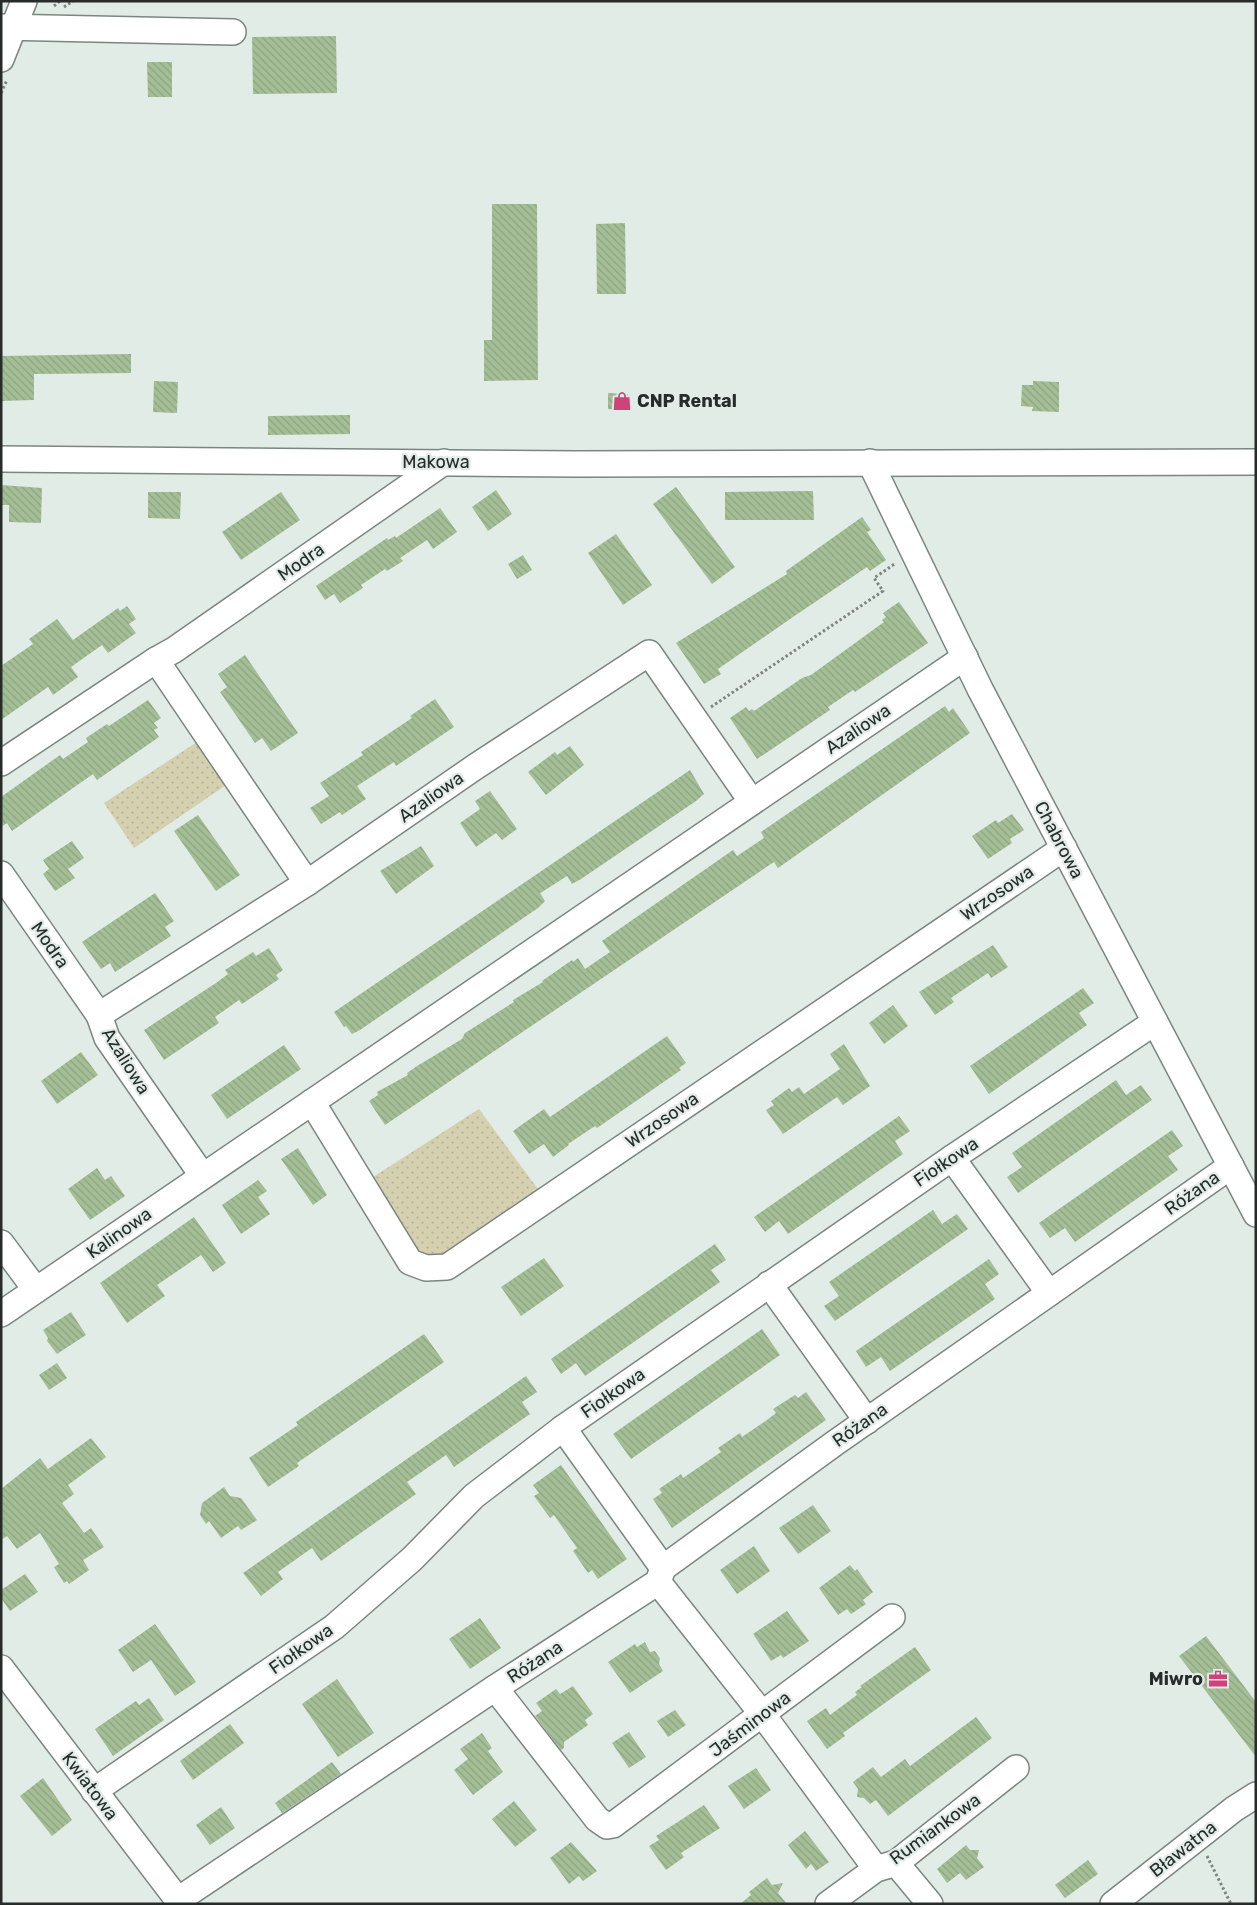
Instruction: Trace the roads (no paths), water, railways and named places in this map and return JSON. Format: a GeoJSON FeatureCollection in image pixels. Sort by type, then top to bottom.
{"type":"FeatureCollection","features":[{"type":"Feature","properties":{"kind":"street"},"geometry":{"type":"LineString","coordinates":[[1,59],[7,28],[24,1]]}},
{"type":"Feature","properties":{"kind":"street"},"geometry":{"type":"LineString","coordinates":[[7,28],[233,32]]}},
{"type":"Feature","properties":{"kind":"street","name":"Makowa"},"geometry":{"type":"LineString","coordinates":[[1,459],[444,462],[1256,462]]}},
{"type":"Feature","properties":{"kind":"street","name":"Modra"},"geometry":{"type":"LineString","coordinates":[[1,763],[174,650],[444,462]]}},
{"type":"Feature","properties":{"kind":"street","name":"Chabrowa"},"geometry":{"type":"LineString","coordinates":[[870,462],[980,689],[1256,1214]]}},
{"type":"Feature","properties":{"kind":"street","name":"Azaliowa"},"geometry":{"type":"LineString","coordinates":[[752,802],[648,653],[475,767],[307,883],[99,1015],[107,1038],[202,1175],[312,1102],[965,657]]}},
{"type":"Feature","properties":{"kind":"street"},"geometry":{"type":"LineString","coordinates":[[156,660],[307,883]]}},
{"type":"Feature","properties":{"kind":"street","name":"Wrzosowa"},"geometry":{"type":"LineString","coordinates":[[312,1102],[410,1262],[426,1268],[447,1267],[1064,848]]}},
{"type":"Feature","properties":{"kind":"street","name":"Modra"},"geometry":{"type":"LineString","coordinates":[[1,874],[99,1015]]}},
{"type":"Feature","properties":{"kind":"street","name":"Fiołkowa"},"geometry":{"type":"LineString","coordinates":[[94,1791],[334,1627],[412,1559],[474,1496],[563,1428],[952,1158],[1154,1022]]}},
{"type":"Feature","properties":{"kind":"street"},"geometry":{"type":"LineString","coordinates":[[952,1158],[1049,1293]]}},
{"type":"Feature","properties":{"kind":"street","name":"Różana"},"geometry":{"type":"LineString","coordinates":[[179,1902],[661,1575],[866,1421],[1231,1166]]}},
{"type":"Feature","properties":{"kind":"street","name":"Kalinowa"},"geometry":{"type":"LineString","coordinates":[[1,1314],[202,1175]]}},
{"type":"Feature","properties":{"kind":"street"},"geometry":{"type":"LineString","coordinates":[[1,1243],[36,1290]]}},
{"type":"Feature","properties":{"kind":"street"},"geometry":{"type":"LineString","coordinates":[[769,1284],[866,1421]]}},
{"type":"Feature","properties":{"kind":"street"},"geometry":{"type":"LineString","coordinates":[[563,1428],[661,1575],[763,1715],[886,1866],[930,1904]]}},
{"type":"Feature","properties":{"kind":"street","name":"Jaśminowa"},"geometry":{"type":"LineString","coordinates":[[607,1826],[614,1825],[892,1617]]}},
{"type":"Feature","properties":{"kind":"street","name":"Kwiatowa"},"geometry":{"type":"LineString","coordinates":[[1,1668],[179,1902]]}},
{"type":"Feature","properties":{"kind":"street","name":"Różana"},"geometry":{"type":"LineString","coordinates":[[495,1688],[597,1818],[607,1826]]}},
{"type":"Feature","properties":{"kind":"street","name":"Rumiankowa"},"geometry":{"type":"LineString","coordinates":[[828,1904],[886,1866],[1016,1768]]}},
{"type":"Feature","properties":{"kind":"street","name":"Bławatna"},"geometry":{"type":"LineString","coordinates":[[1112,1904],[1197,1838],[1256,1796]]}},
{"type":"Feature","properties":{"kind":"place","name":"CNP Rental"},"geometry":{"type":"Point","coordinates":[622,401]}},
{"type":"Feature","properties":{"kind":"place","name":"Miwro"},"geometry":{"type":"Point","coordinates":[1218,1679]}}]}
